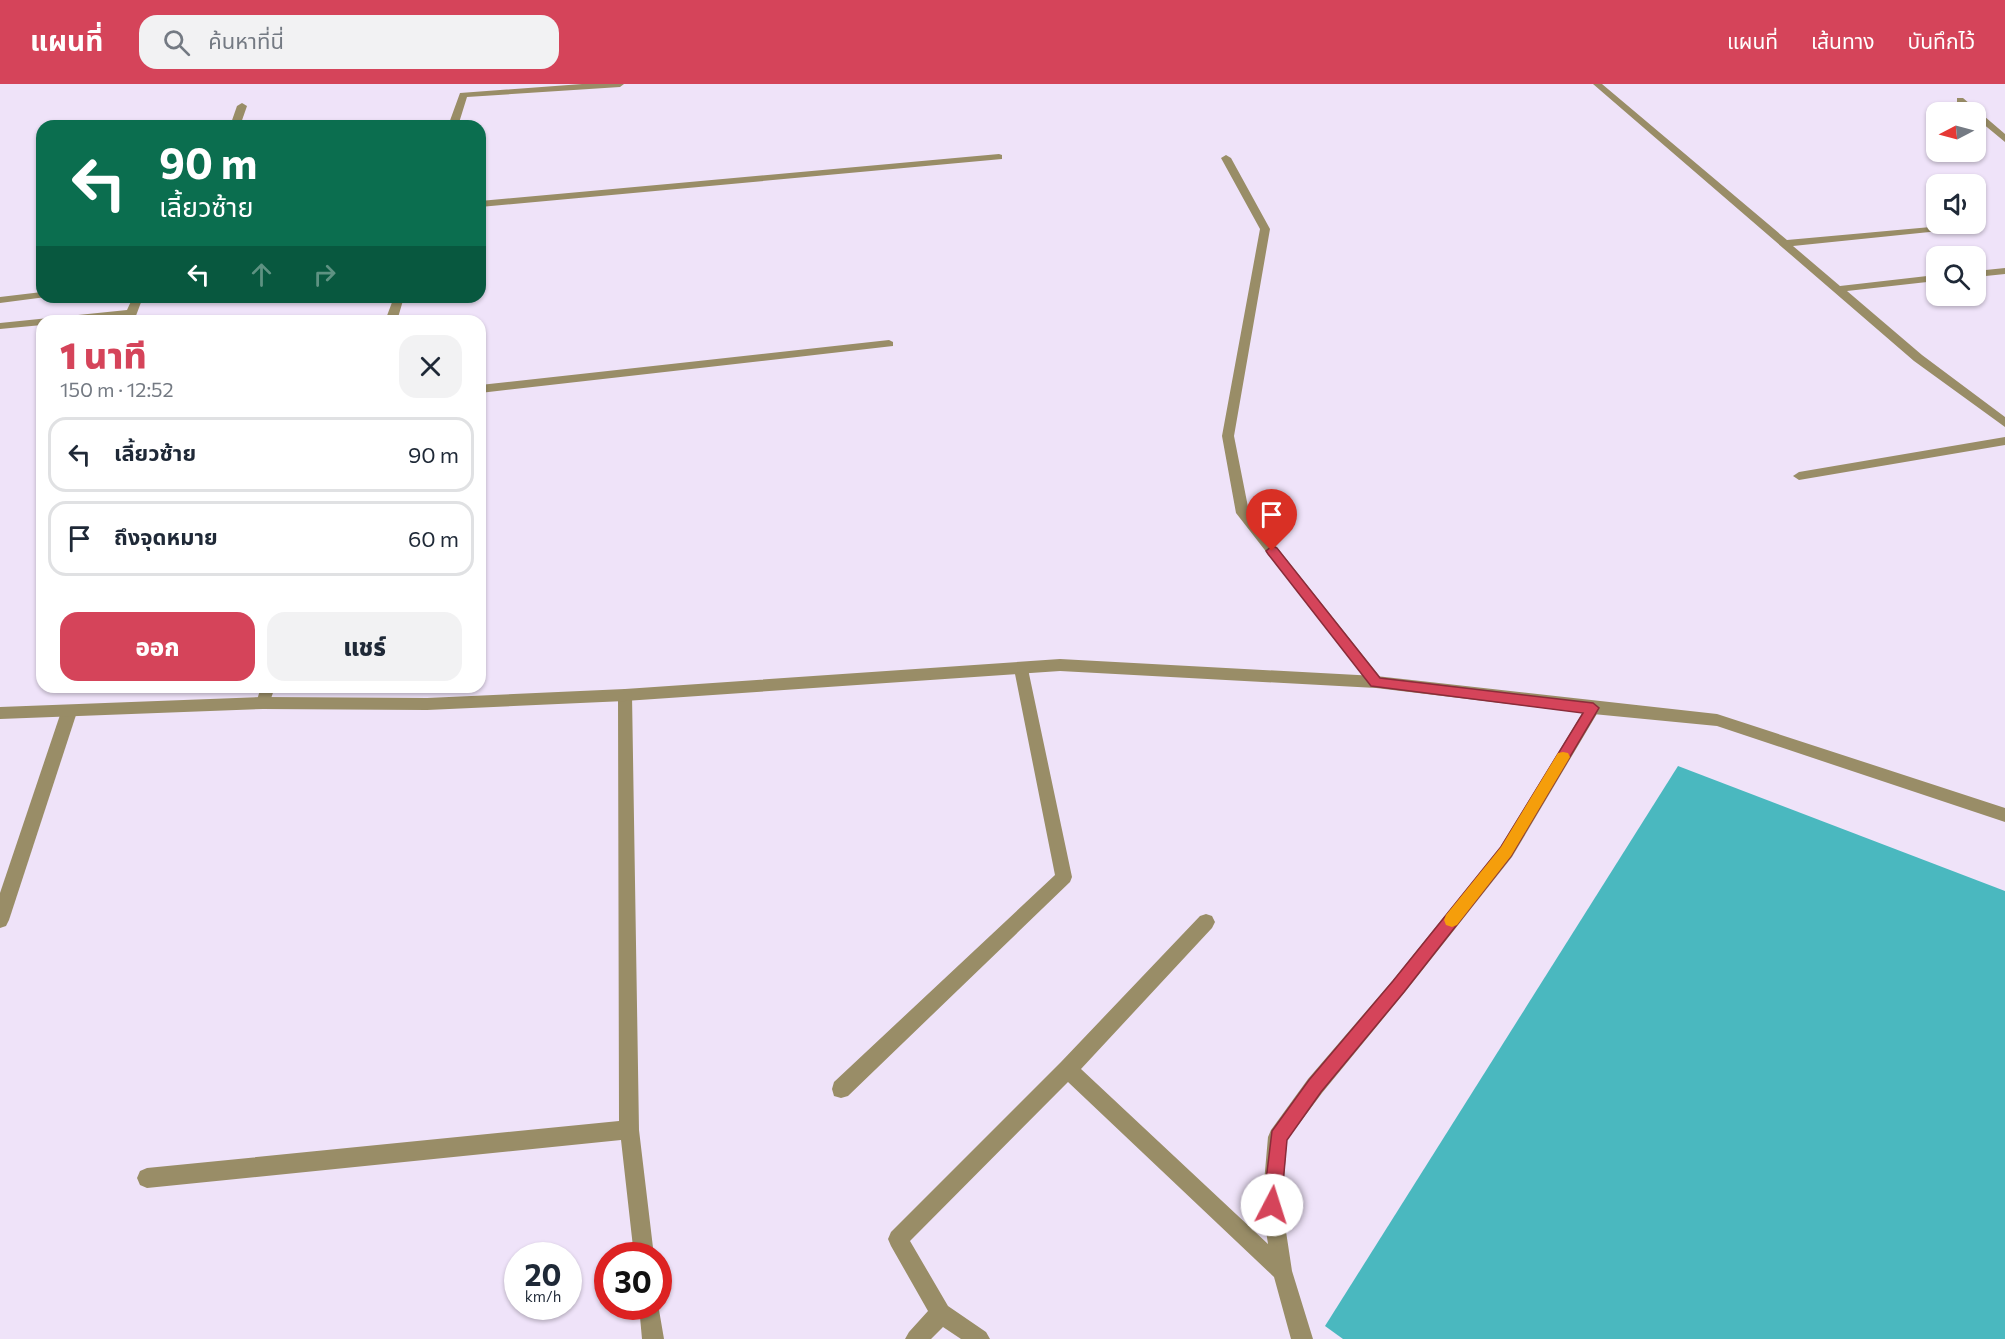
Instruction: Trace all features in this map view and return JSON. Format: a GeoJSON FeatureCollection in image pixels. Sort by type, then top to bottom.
{"type":"FeatureCollection","features":[{"type":"Feature","properties":{"kind":"street"},"geometry":{"type":"LineString","coordinates":[[455,120],[463,95],[620,84]]}},
{"type":"Feature","properties":{"kind":"street"},"geometry":{"type":"LineString","coordinates":[[1597,84],[1783,244],[1840,289],[1918,358],[2005,423]]}},
{"type":"Feature","properties":{"kind":"street"},"geometry":{"type":"LineString","coordinates":[[237,120],[242,106]]}},
{"type":"Feature","properties":{"kind":"street"},"geometry":{"type":"LineString","coordinates":[[1986,123],[2005,139]]}},
{"type":"Feature","properties":{"kind":"street"},"geometry":{"type":"LineString","coordinates":[[486,203],[999,157]]}},
{"type":"Feature","properties":{"kind":"street"},"geometry":{"type":"LineString","coordinates":[[1227,158],[1265,229],[1228,436],[1243,513],[1376,682]]}},
{"type":"Feature","properties":{"kind":"street"},"geometry":{"type":"LineString","coordinates":[[1783,244],[1926,229]]}},
{"type":"Feature","properties":{"kind":"street"},"geometry":{"type":"LineString","coordinates":[[1986,273],[2005,271]]}},
{"type":"Feature","properties":{"kind":"street"},"geometry":{"type":"LineString","coordinates":[[1840,289],[1926,279]]}},
{"type":"Feature","properties":{"kind":"street"},"geometry":{"type":"LineString","coordinates":[[0,300],[36,296]]}},
{"type":"Feature","properties":{"kind":"street"},"geometry":{"type":"LineString","coordinates":[[0,326],[36,323]]}},
{"type":"Feature","properties":{"kind":"street"},"geometry":{"type":"LineString","coordinates":[[486,388],[889,344]]}},
{"type":"Feature","properties":{"kind":"street"},"geometry":{"type":"LineString","coordinates":[[1799,476],[2005,441]]}},
{"type":"Feature","properties":{"kind":"street"},"geometry":{"type":"LineString","coordinates":[[0,713],[263,703],[427,704],[625,695],[1060,665],[1376,682],[1593,708],[1718,720],[2005,815]]}},
{"type":"Feature","properties":{"kind":"street"},"geometry":{"type":"LineString","coordinates":[[841,1089],[1064,877],[1021,669]]}},
{"type":"Feature","properties":{"kind":"street"},"geometry":{"type":"LineString","coordinates":[[263,703],[266,693]]}},
{"type":"Feature","properties":{"kind":"street"},"geometry":{"type":"LineString","coordinates":[[625,695],[629,1130],[642,1242]]}},
{"type":"Feature","properties":{"kind":"street"},"geometry":{"type":"LineString","coordinates":[[1302,1339],[1282,1271],[1272,1205],[1278,1137],[1315,1086],[1399,986],[1506,852],[1593,708]]}},
{"type":"Feature","properties":{"kind":"street"},"geometry":{"type":"LineString","coordinates":[[0,920],[69,712]]}},
{"type":"Feature","properties":{"kind":"street"},"geometry":{"type":"LineString","coordinates":[[979,1339],[941,1313],[898,1239],[1068,1069],[1206,922]]}},
{"type":"Feature","properties":{"kind":"street"},"geometry":{"type":"LineString","coordinates":[[1068,1069],[1282,1271]]}},
{"type":"Feature","properties":{"kind":"street"},"geometry":{"type":"LineString","coordinates":[[147,1178],[629,1130]]}},
{"type":"Feature","properties":{"kind":"street"},"geometry":{"type":"LineString","coordinates":[[916,1339],[941,1313]]}},
{"type":"Feature","properties":{"kind":"street"},"geometry":{"type":"LineString","coordinates":[[651,1320],[653,1339]]}},
{"type":"Feature","properties":{"kind":"water"},"geometry":{"type":"Polygon","coordinates":[[[1678,766],[2005,891],[2005,1339],[1343,1339],[1325,1326],[1678,766]]]}},
{"type":"Feature","properties":{"kind":"slow traffic"},"geometry":{"type":"LineString","coordinates":[[1452,920],[1506,852],[1563,757]]}},
{"type":"Feature","properties":{"kind":"route"},"geometry":{"type":"LineString","coordinates":[[1272,551],[1376,682],[1593,708],[1506,852],[1399,986],[1315,1086],[1278,1137],[1272,1205]]}}]}
